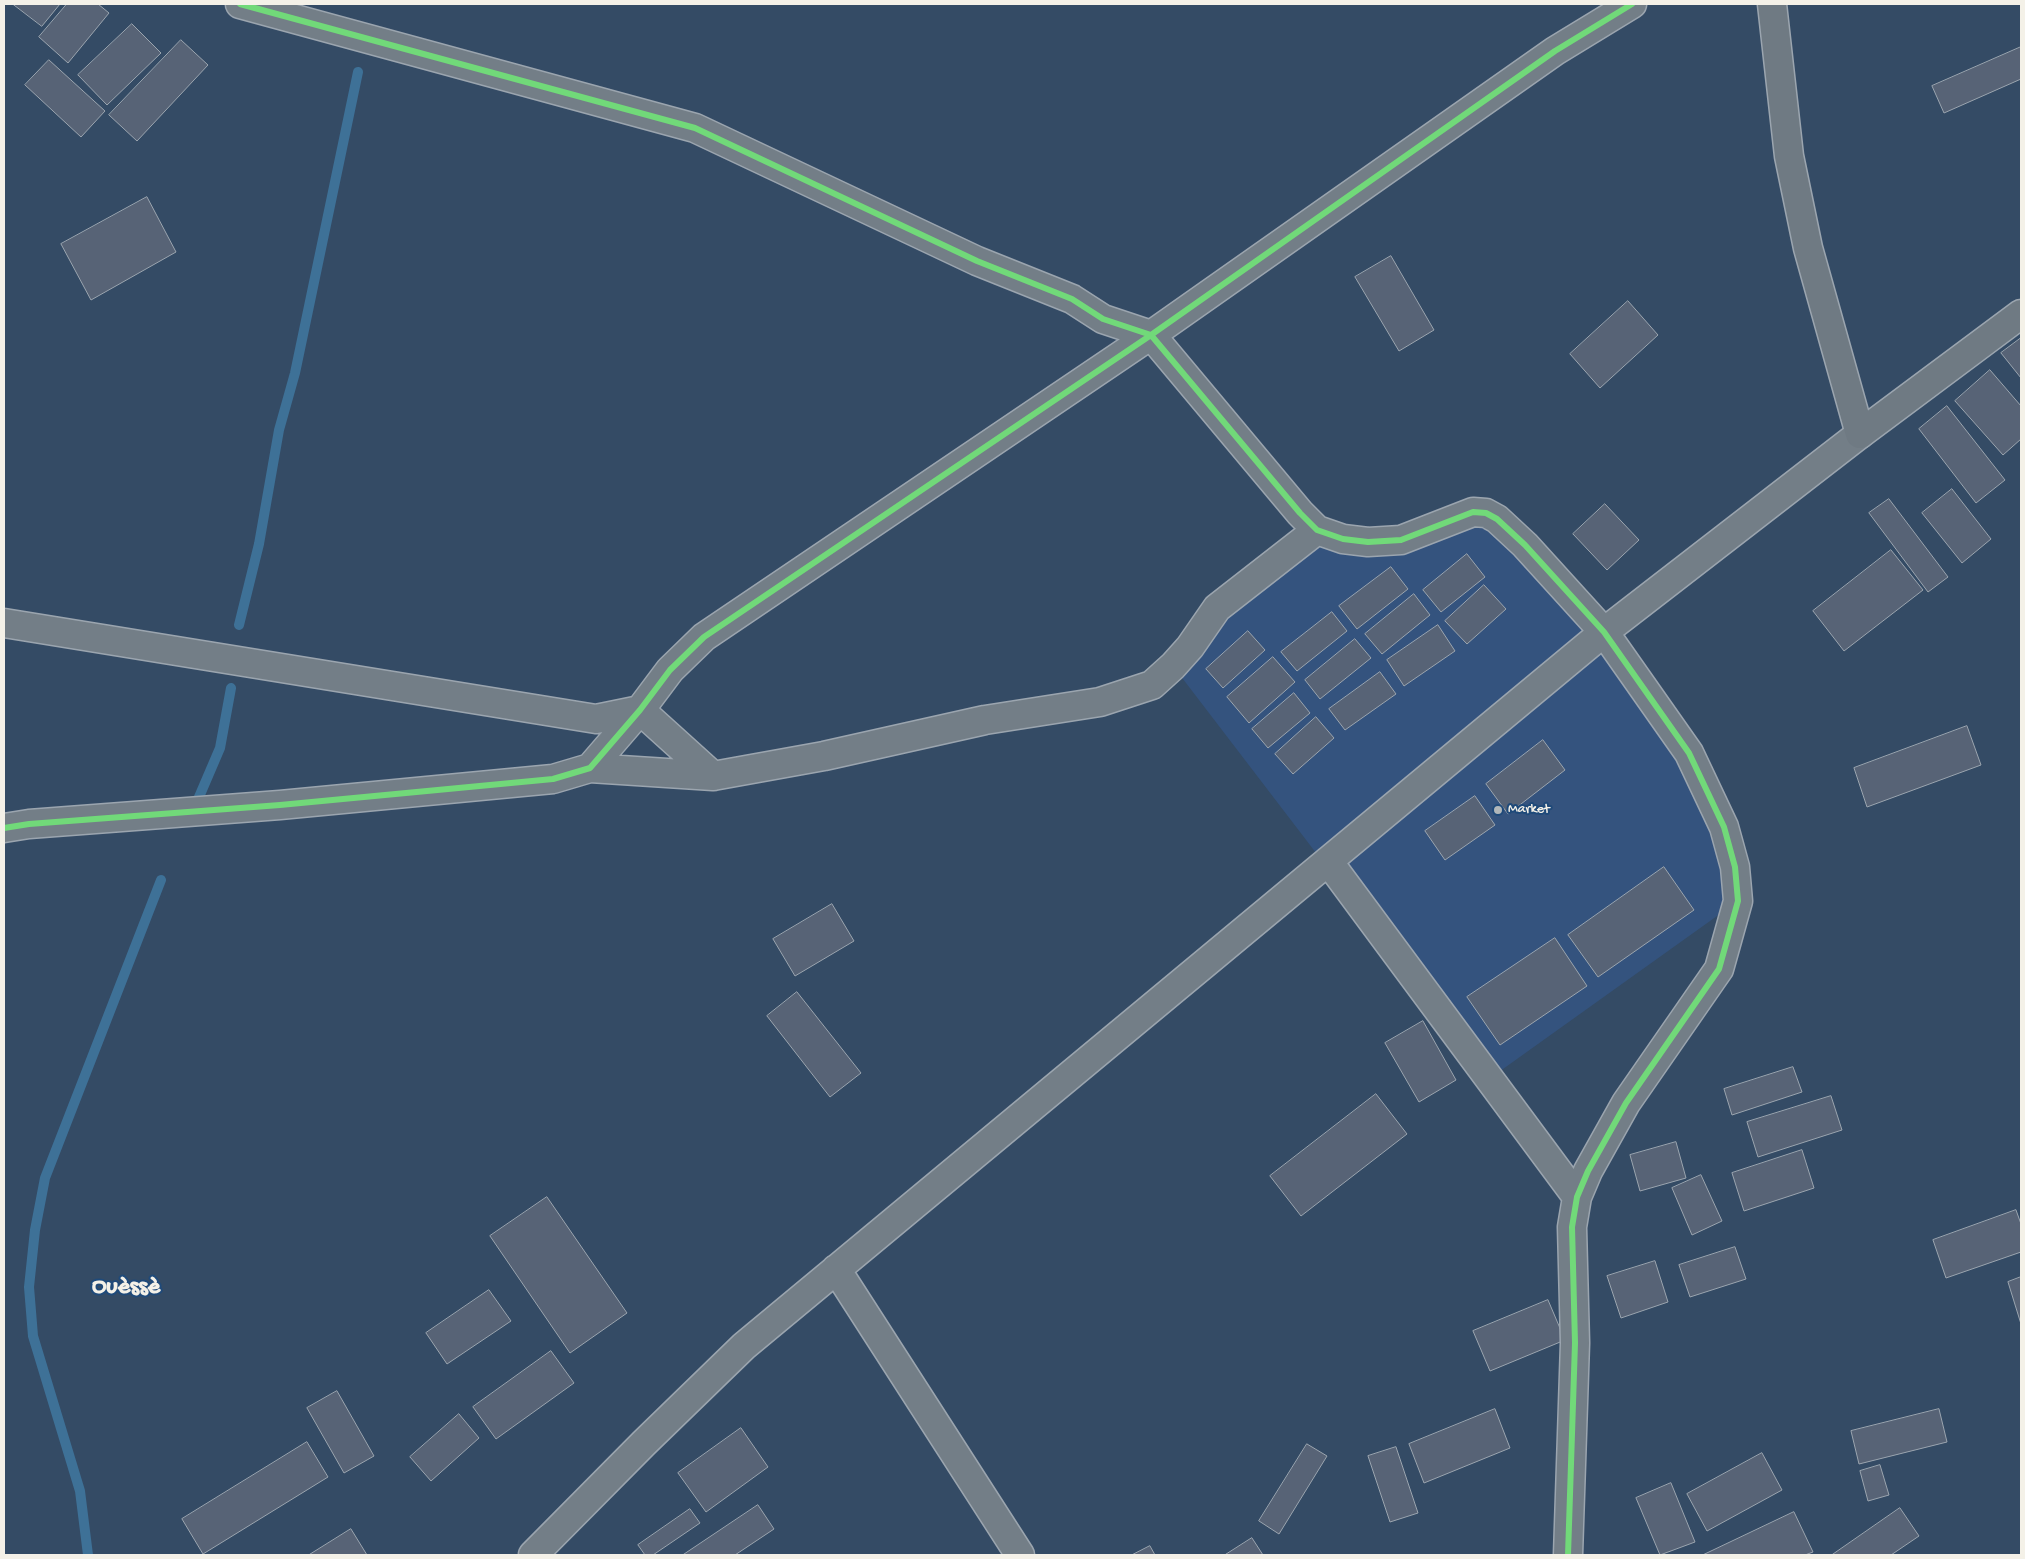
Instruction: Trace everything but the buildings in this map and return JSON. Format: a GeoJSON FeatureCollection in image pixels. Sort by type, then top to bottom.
{"type":"FeatureCollection","features":[{"type":"Feature","properties":{"kind":"main road"},"geometry":{"type":"LineString","coordinates":[[1772,4],[1789,156],[1808,248],[1860,434],[2021,314]]}},
{"type":"Feature","properties":{"kind":"street"},"geometry":{"type":"LineString","coordinates":[[240,4],[695,128],[977,261],[1072,299],[1103,319],[1151,335],[1300,513],[1317,530],[1343,539],[1368,542],[1401,540],[1473,512],[1486,513],[1497,519],[1525,545],[1604,632],[1689,752],[1724,828],[1735,867],[1738,901],[1720,969],[1626,1103],[1588,1171],[1577,1197],[1572,1227],[1575,1343],[1568,1555]]}},
{"type":"Feature","properties":{"kind":"street"},"geometry":{"type":"LineString","coordinates":[[590,768],[640,710],[670,670],[704,637],[1151,335],[1555,51],[1632,4]]}},
{"type":"Feature","properties":{"kind":"street"},"geometry":{"type":"LineString","coordinates":[[533,1555],[744,1346],[1604,632],[1860,434]]}},
{"type":"Feature","properties":{"kind":"street"},"geometry":{"type":"LineString","coordinates":[[4,828],[29,824],[280,805],[553,779],[590,768],[713,776],[824,756],[985,720],[1100,702],[1152,685],[1190,647],[1217,608],[1317,530]]}},
{"type":"Feature","properties":{"kind":"street"},"geometry":{"type":"LineString","coordinates":[[4,623],[596,719],[640,710]]}},
{"type":"Feature","properties":{"kind":"street"},"geometry":{"type":"LineString","coordinates":[[640,710],[713,776]]}},
{"type":"Feature","properties":{"kind":"street"},"geometry":{"type":"LineString","coordinates":[[1328,861],[1577,1197]]}},
{"type":"Feature","properties":{"kind":"street"},"geometry":{"type":"LineString","coordinates":[[836,1270],[1020,1555]]}},
{"type":"Feature","properties":{"kind":"shaded area","name":"Market"},"geometry":{"type":"Polygon","coordinates":[[[1486,513],[1689,753],[1738,901],[1489,1079],[1173,666],[1317,530],[1343,539],[1486,513]]]}},
{"type":"Feature","properties":{"kind":"waterway"},"geometry":{"type":"LineString","coordinates":[[239,625],[259,544],[279,430],[295,373],[358,72]]}},
{"type":"Feature","properties":{"kind":"waterway"},"geometry":{"type":"LineString","coordinates":[[199,797],[220,748],[231,688]]}},
{"type":"Feature","properties":{"kind":"waterway"},"geometry":{"type":"LineString","coordinates":[[88,1555],[80,1491],[33,1336],[29,1287],[35,1230],[45,1178],[161,880]]}},
{"type":"Feature","properties":{"kind":"cycle path"},"geometry":{"type":"LineString","coordinates":[[240,4],[695,128],[977,261],[1072,299],[1103,319],[1151,335],[1300,513],[1317,530],[1343,539],[1368,542],[1401,540],[1473,512],[1486,513],[1497,519],[1525,545],[1604,632],[1689,753],[1724,827],[1735,867],[1738,901],[1719,969],[1626,1103],[1588,1171],[1577,1197],[1572,1227],[1575,1343],[1568,1555]]}},
{"type":"Feature","properties":{"kind":"cycle path"},"geometry":{"type":"LineString","coordinates":[[4,828],[29,824],[280,805],[553,779],[590,768],[640,710],[670,670],[704,637],[1151,335],[1555,51],[1632,4]]}},
{"type":"Feature","properties":{"kind":"place","name":"Market"},"geometry":{"type":"Point","coordinates":[1498,810]}},
{"type":"Feature","properties":{"kind":"district","name":"Ouèssè"},"geometry":{"type":"Point","coordinates":[126,1288]}}]}
